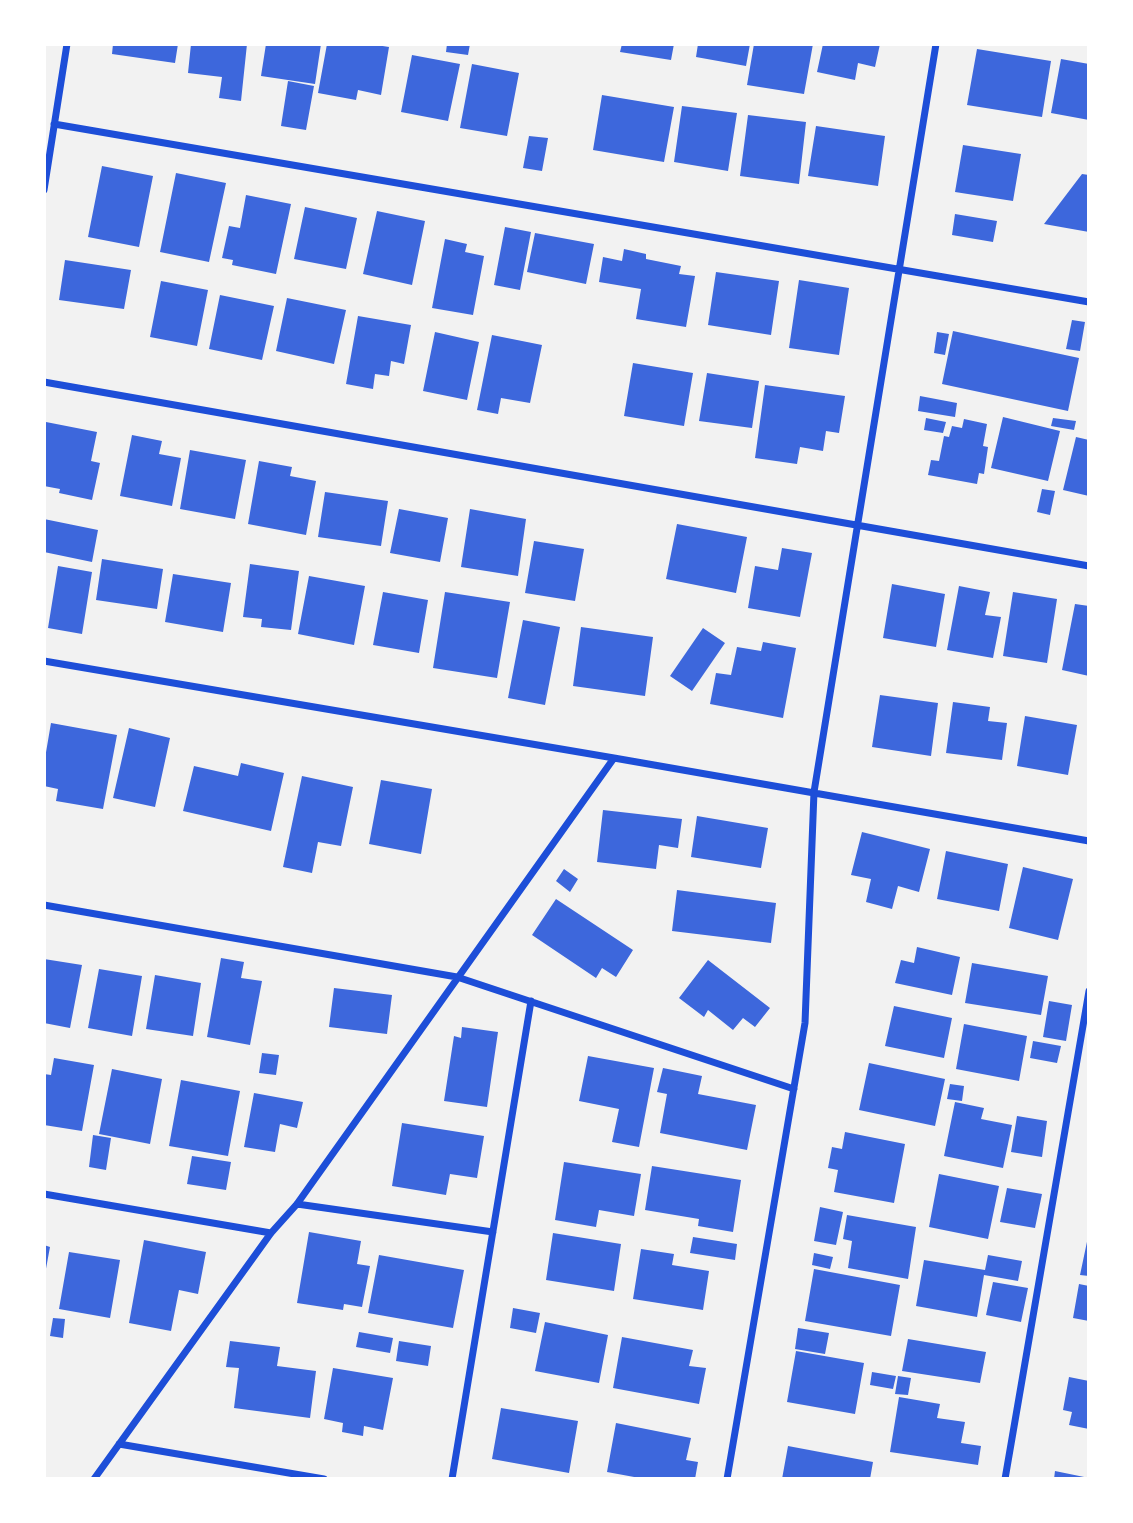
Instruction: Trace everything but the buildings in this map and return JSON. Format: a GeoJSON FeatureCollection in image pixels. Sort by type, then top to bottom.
{"type":"FeatureCollection","features":[{"type":"Feature","properties":{"kind":"street"},"geometry":{"type":"LineString","coordinates":[[44,190],[67,44]]}},
{"type":"Feature","properties":{"kind":"street"},"geometry":{"type":"LineString","coordinates":[[727,1479],[805,1023],[814,792],[936,44]]}},
{"type":"Feature","properties":{"kind":"street"},"geometry":{"type":"LineString","coordinates":[[54,124],[1089,302]]}},
{"type":"Feature","properties":{"kind":"street"},"geometry":{"type":"LineString","coordinates":[[44,382],[1089,566]]}},
{"type":"Feature","properties":{"kind":"street"},"geometry":{"type":"LineString","coordinates":[[44,661],[1089,841]]}},
{"type":"Feature","properties":{"kind":"street"},"geometry":{"type":"LineString","coordinates":[[94,1479],[271,1233],[297,1204],[614,758]]}},
{"type":"Feature","properties":{"kind":"street"},"geometry":{"type":"LineString","coordinates":[[44,905],[457,977],[794,1089]]}},
{"type":"Feature","properties":{"kind":"street"},"geometry":{"type":"LineString","coordinates":[[1005,1479],[1089,991]]}},
{"type":"Feature","properties":{"kind":"street"},"geometry":{"type":"LineString","coordinates":[[452,1479],[531,1001]]}},
{"type":"Feature","properties":{"kind":"street"},"geometry":{"type":"LineString","coordinates":[[44,1194],[271,1233]]}},
{"type":"Feature","properties":{"kind":"street"},"geometry":{"type":"LineString","coordinates":[[297,1204],[493,1232]]}},
{"type":"Feature","properties":{"kind":"street"},"geometry":{"type":"LineString","coordinates":[[119,1444],[324,1479]]}}]}
